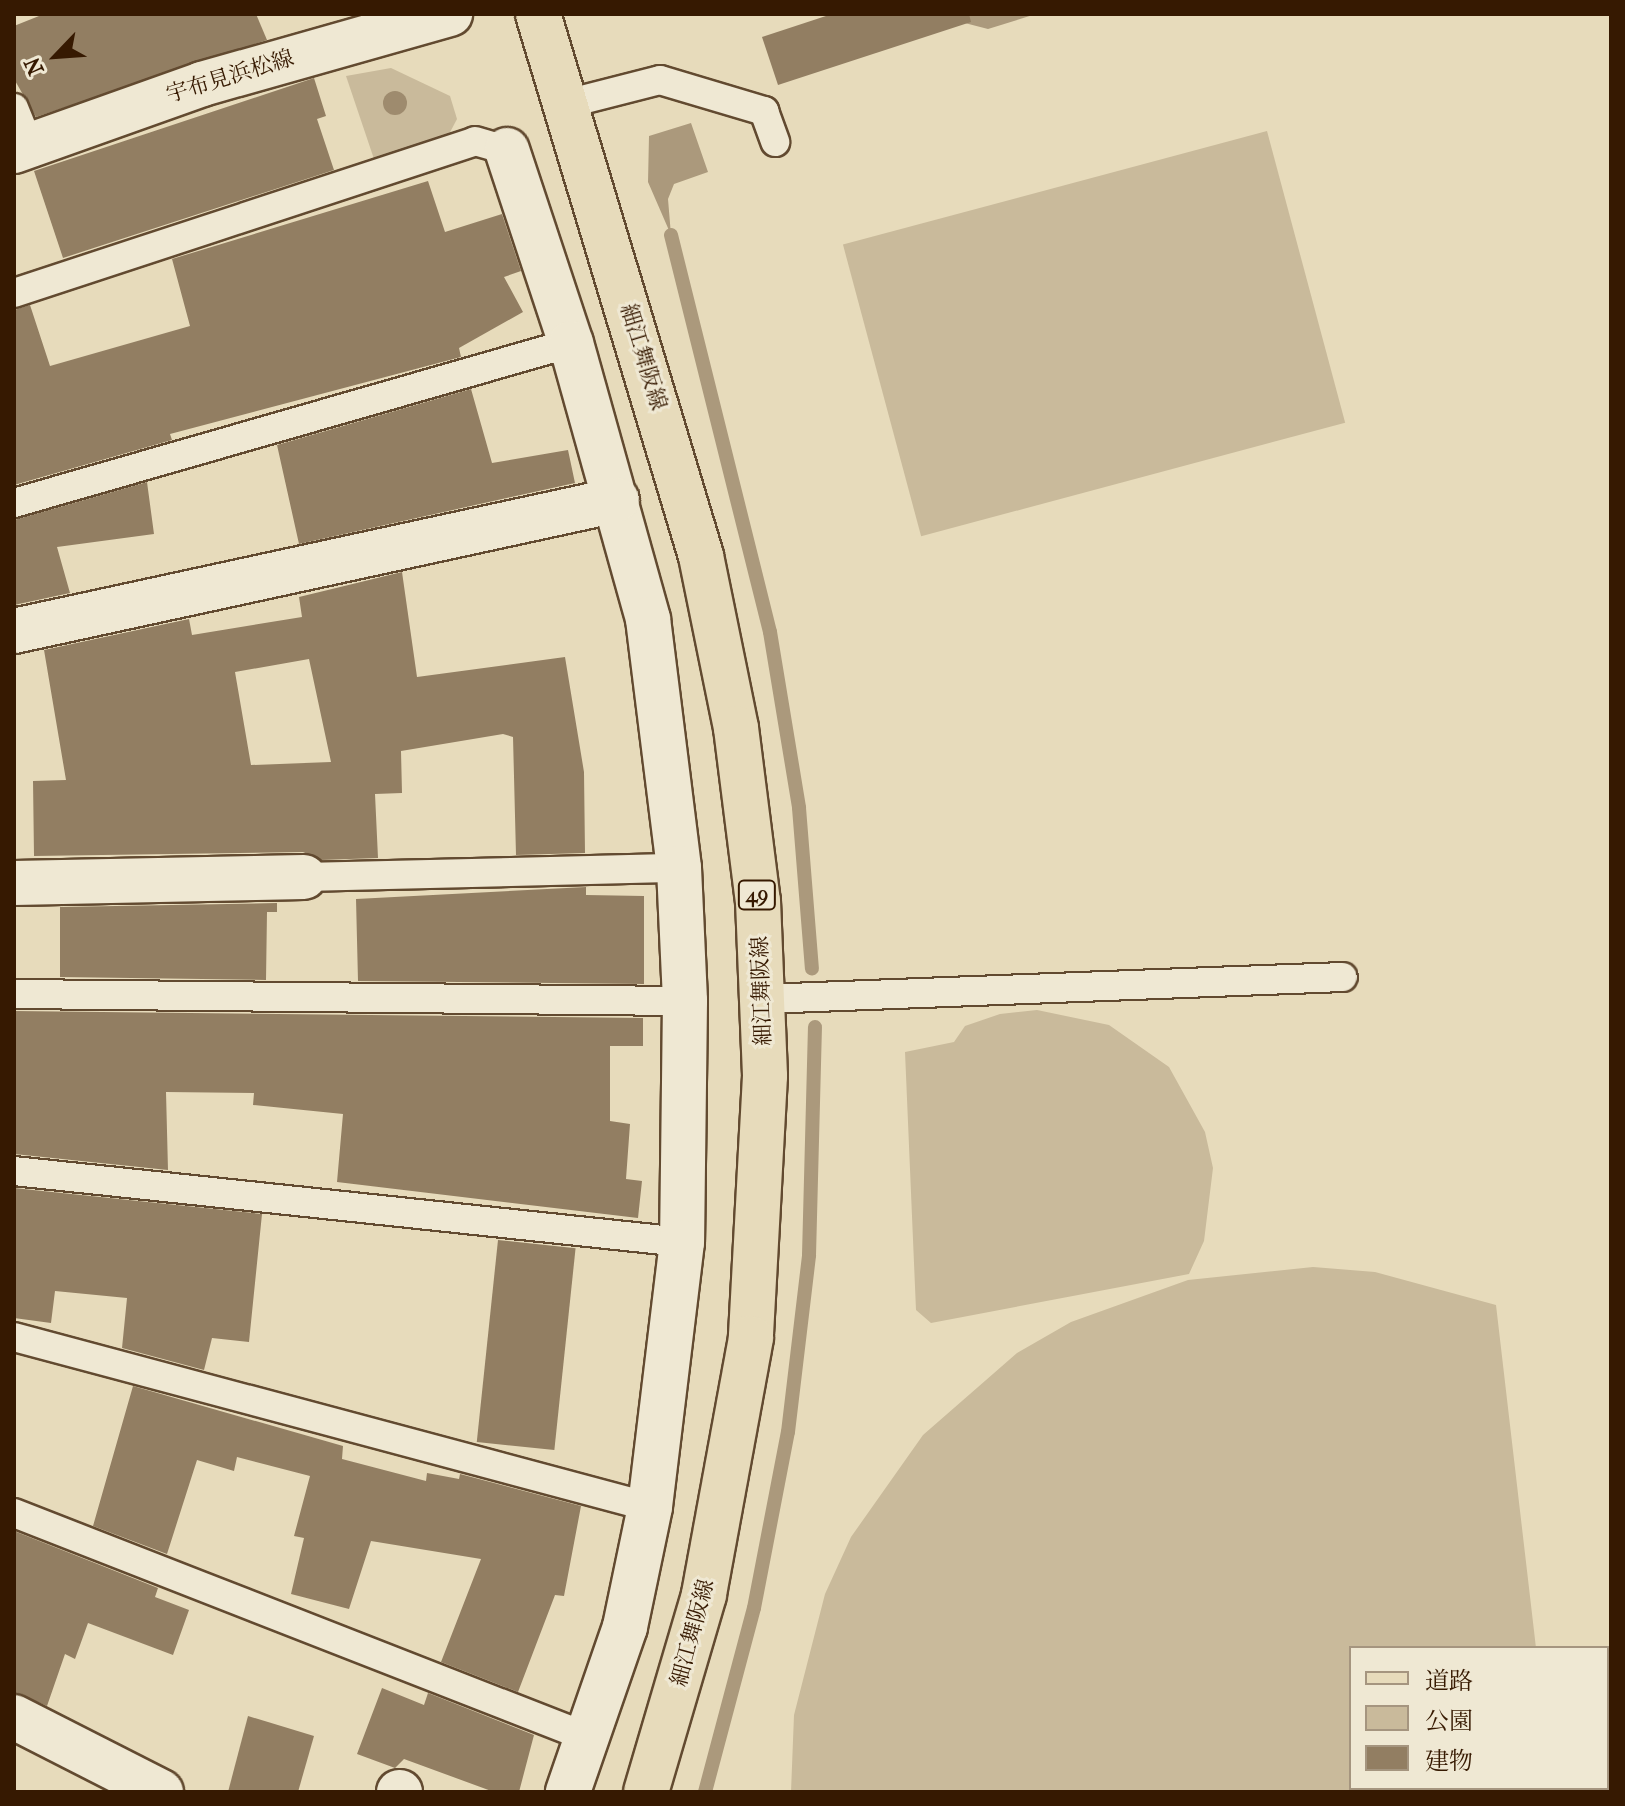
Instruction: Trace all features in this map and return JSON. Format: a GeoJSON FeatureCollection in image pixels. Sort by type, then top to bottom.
{"type":"FeatureCollection","features":[{"type":"Feature","properties":{"kind":"main road","name":"細江舞阪線"},"geometry":{"type":"LineString","coordinates":[[538,14],[678,472],[720,642],[749,815],[763,999],[761,1207],[740,1410],[704,1595],[646,1792]]}},
{"type":"Feature","properties":{"kind":"street","name":"宇布見浜松線"},"geometry":{"type":"LineString","coordinates":[[19,135],[450,14]]}},
{"type":"Feature","properties":{"kind":"street"},"geometry":{"type":"LineString","coordinates":[[507,150],[571,343],[648,619],[679,868],[685,1001],[682,1242],[650,1507],[628,1615],[568,1792]]}},
{"type":"Feature","properties":{"kind":"street"},"geometry":{"type":"LineString","coordinates":[[14,631],[617,500]]}},
{"type":"Feature","properties":{"kind":"street"},"geometry":{"type":"LineString","coordinates":[[14,883],[304,877]]}},
{"type":"Feature","properties":{"kind":"street"},"geometry":{"type":"LineString","coordinates":[[14,1717],[148,1789]]}},
{"type":"Feature","properties":{"kind":"lane"},"geometry":{"type":"LineString","coordinates":[[566,104],[660,80],[764,111],[775,142]]}},
{"type":"Feature","properties":{"kind":"lane"},"geometry":{"type":"LineString","coordinates":[[14,293],[475,141],[507,150]]}},
{"type":"Feature","properties":{"kind":"lane"},"geometry":{"type":"LineString","coordinates":[[14,503],[571,343]]}},
{"type":"Feature","properties":{"kind":"lane"},"geometry":{"type":"LineString","coordinates":[[304,877],[679,868]]}},
{"type":"Feature","properties":{"kind":"lane"},"geometry":{"type":"LineString","coordinates":[[763,999],[1343,977]]}},
{"type":"Feature","properties":{"kind":"lane"},"geometry":{"type":"LineString","coordinates":[[14,994],[685,1001]]}},
{"type":"Feature","properties":{"kind":"lane"},"geometry":{"type":"LineString","coordinates":[[14,1171],[682,1242]]}},
{"type":"Feature","properties":{"kind":"lane"},"geometry":{"type":"LineString","coordinates":[[14,1337],[650,1507]]}},
{"type":"Feature","properties":{"kind":"lane"},"geometry":{"type":"LineString","coordinates":[[14,1513],[587,1737]]}},
{"type":"Feature","properties":{"kind":"green space"},"geometry":{"type":"Polygon","coordinates":[[[391,68],[450,96],[457,119],[447,138],[375,162],[346,76],[391,68]]]}},
{"type":"Feature","properties":{"kind":"green space"},"geometry":{"type":"Polygon","coordinates":[[[1267,131],[1345,423],[921,536],[843,245],[1267,131]]]}},
{"type":"Feature","properties":{"kind":"green space"},"geometry":{"type":"Polygon","coordinates":[[[1037,1010],[1109,1025],[1169,1067],[1205,1132],[1213,1168],[1204,1241],[1189,1274],[931,1323],[916,1310],[905,1052],[954,1042],[965,1026],[1000,1014],[1037,1010]]]}},
{"type":"Feature","properties":{"kind":"green space"},"geometry":{"type":"Polygon","coordinates":[[[1313,1267],[1375,1272],[1496,1305],[1536,1646],[1349,1646],[1349,1790],[1553,1792],[791,1792],[794,1715],[825,1594],[851,1537],[923,1435],[1017,1353],[1071,1322],[1188,1280],[1313,1267]]]}},
{"type":"Feature","properties":{"kind":"shaded area"},"geometry":{"type":"Polygon","coordinates":[[[955,14],[1036,14],[988,29],[957,21],[955,14]]]}},
{"type":"Feature","properties":{"kind":"shaded area"},"geometry":{"type":"Polygon","coordinates":[[[691,123],[708,172],[674,184],[668,199],[671,235],[648,182],[649,136],[691,123]]]}},
{"type":"Feature","properties":{"kind":"building"},"geometry":{"type":"Polygon","coordinates":[[[44,14],[256,14],[267,40],[36,117],[14,79],[14,26],[44,14]]]}},
{"type":"Feature","properties":{"kind":"building"},"geometry":{"type":"Polygon","coordinates":[[[832,14],[969,14],[971,22],[778,85],[762,37],[832,14]]]}},
{"type":"Feature","properties":{"kind":"building"},"geometry":{"type":"Polygon","coordinates":[[[314,78],[326,116],[317,119],[334,170],[63,258],[34,171],[314,78]]]}},
{"type":"Feature","properties":{"kind":"building"},"geometry":{"type":"Polygon","coordinates":[[[428,181],[445,232],[502,214],[521,271],[504,277],[523,312],[459,348],[461,357],[170,434],[172,440],[14,485],[14,310],[30,305],[50,366],[190,326],[172,259],[428,181]]]}},
{"type":"Feature","properties":{"kind":"building"},"geometry":{"type":"Polygon","coordinates":[[[471,389],[492,463],[568,450],[575,483],[299,544],[277,445],[471,389]]]}},
{"type":"Feature","properties":{"kind":"building"},"geometry":{"type":"Polygon","coordinates":[[[147,482],[154,534],[57,547],[70,593],[14,605],[14,520],[147,482]]]}},
{"type":"Feature","properties":{"kind":"building"},"geometry":{"type":"Polygon","coordinates":[[[402,572],[417,677],[565,657],[584,772],[585,853],[516,855],[513,737],[503,734],[401,751],[402,793],[375,794],[378,858],[321,860],[303,852],[34,856],[33,781],[66,780],[44,650],[189,619],[192,635],[302,617],[299,597],[402,572]],[[309,659],[235,672],[251,765],[331,762],[309,659]]]}},
{"type":"Feature","properties":{"kind":"building"},"geometry":{"type":"Polygon","coordinates":[[[586,887],[586,895],[644,896],[644,984],[358,981],[356,899],[586,887]]]}},
{"type":"Feature","properties":{"kind":"building"},"geometry":{"type":"Polygon","coordinates":[[[277,903],[277,912],[267,912],[266,980],[60,977],[60,907],[277,903]]]}},
{"type":"Feature","properties":{"kind":"building"},"geometry":{"type":"Polygon","coordinates":[[[14,1011],[643,1018],[643,1046],[610,1046],[610,1121],[630,1124],[626,1179],[642,1181],[638,1218],[337,1182],[343,1114],[253,1105],[254,1093],[166,1092],[168,1170],[14,1154],[14,1011]]]}},
{"type":"Feature","properties":{"kind":"building"},"geometry":{"type":"Polygon","coordinates":[[[14,1188],[262,1214],[249,1342],[212,1338],[204,1370],[122,1348],[127,1298],[55,1291],[51,1323],[14,1318],[14,1188]]]}},
{"type":"Feature","properties":{"kind":"building"},"geometry":{"type":"Polygon","coordinates":[[[498,1240],[576,1248],[554,1450],[477,1442],[498,1240]]]}},
{"type":"Feature","properties":{"kind":"building"},"geometry":{"type":"Polygon","coordinates":[[[133,1386],[343,1446],[342,1459],[426,1481],[427,1473],[459,1479],[460,1474],[581,1506],[564,1596],[555,1595],[518,1692],[441,1662],[481,1559],[371,1541],[349,1609],[291,1594],[304,1538],[294,1536],[310,1476],[237,1457],[234,1471],[197,1460],[167,1554],[93,1526],[133,1386]]]}},
{"type":"Feature","properties":{"kind":"building"},"geometry":{"type":"Polygon","coordinates":[[[14,1531],[158,1588],[155,1597],[189,1610],[173,1655],[88,1623],[75,1659],[65,1654],[47,1706],[14,1692],[14,1531]]]}},
{"type":"Feature","properties":{"kind":"building"},"geometry":{"type":"Polygon","coordinates":[[[382,1688],[424,1705],[428,1693],[534,1735],[519,1792],[494,1792],[404,1759],[395,1768],[357,1754],[382,1688]]]}},
{"type":"Feature","properties":{"kind":"building"},"geometry":{"type":"Polygon","coordinates":[[[248,1716],[314,1736],[298,1792],[228,1792],[248,1716]]]}},
{"type":"Feature","properties":{"kind":"waterway"},"geometry":{"type":"LineString","coordinates":[[671,235],[770,632],[799,808],[812,968]]}},
{"type":"Feature","properties":{"kind":"waterway"},"geometry":{"type":"LineString","coordinates":[[705,1792],[754,1608],[788,1432],[809,1255],[815,1027]]}}]}
